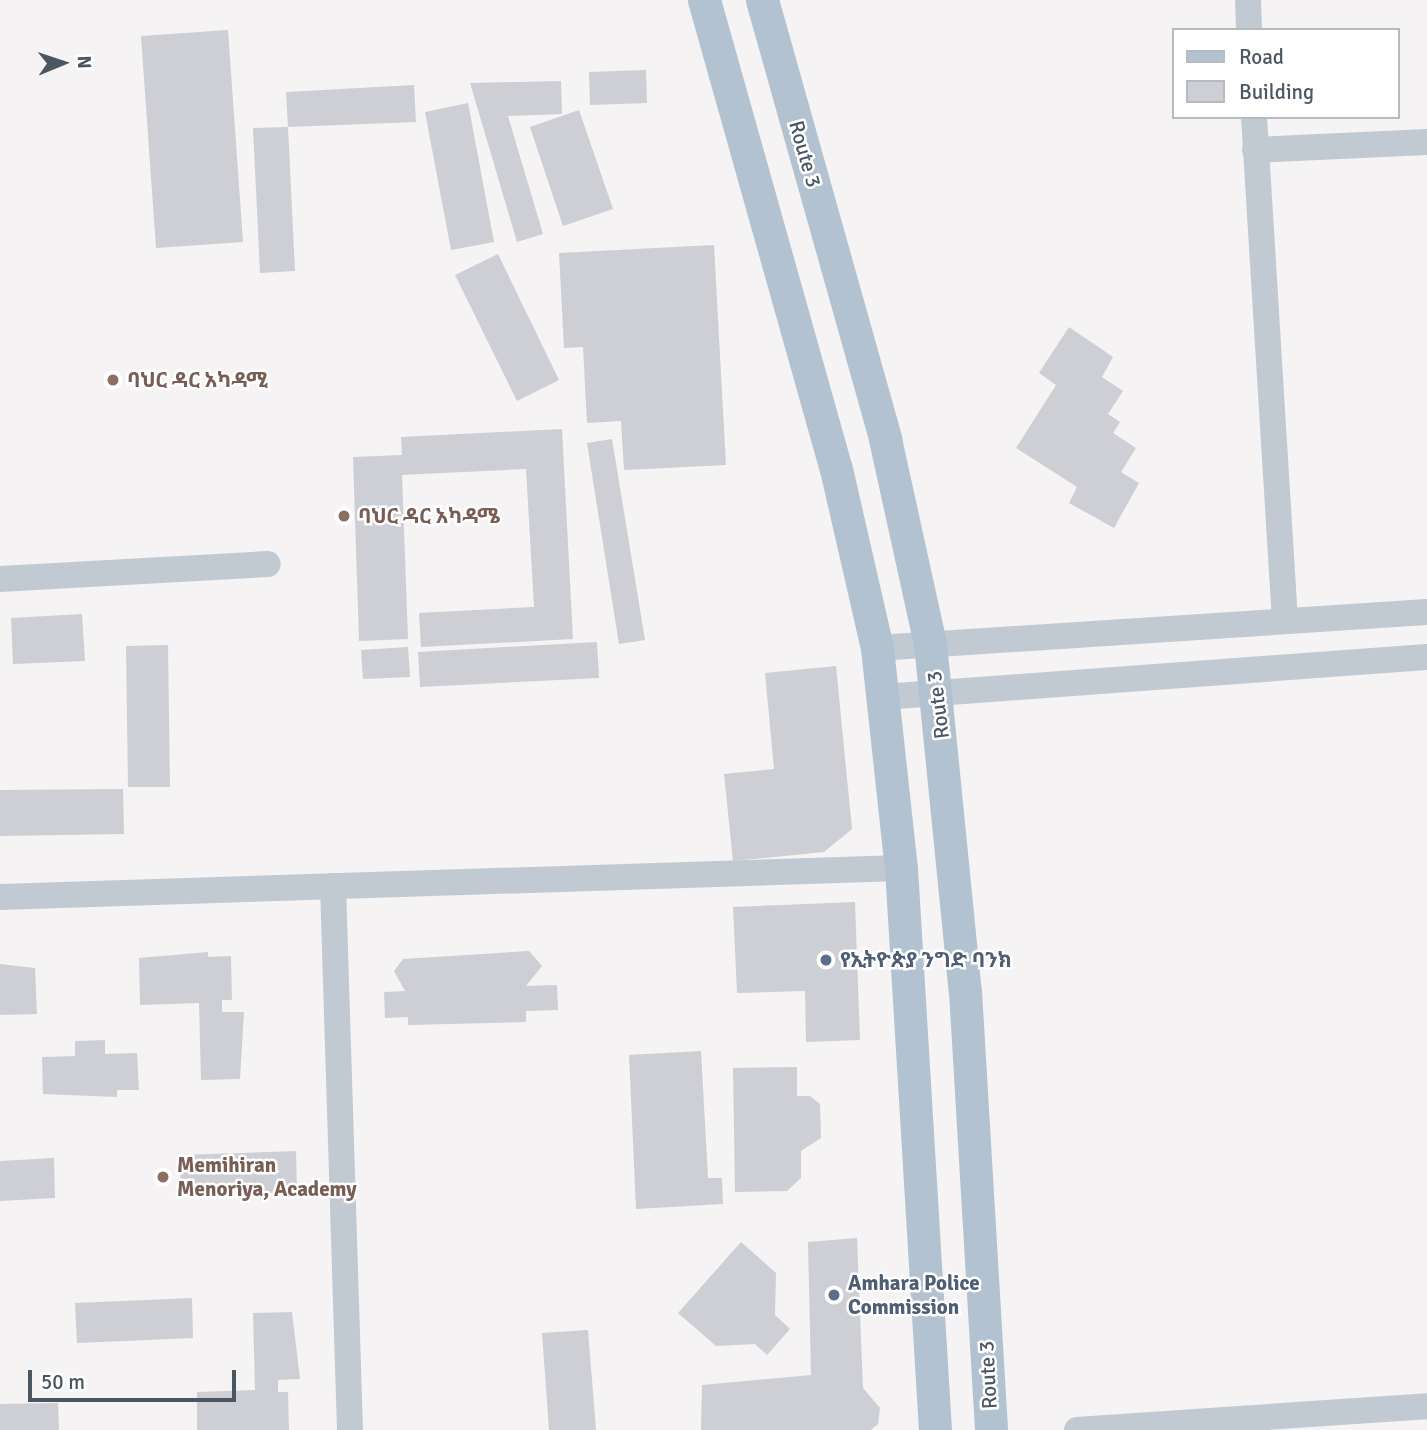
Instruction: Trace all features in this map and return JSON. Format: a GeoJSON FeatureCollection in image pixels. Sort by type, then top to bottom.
{"type":"FeatureCollection","features":[{"type":"Feature","properties":{"kind":"main road"},"geometry":{"type":"LineString","coordinates":[[704,0],[836,469],[877,648],[901,867],[935,1430]]}},
{"type":"Feature","properties":{"kind":"main road","name":"Route 3"},"geometry":{"type":"LineString","coordinates":[[762,0],[885,439],[930,643],[937,689],[965,991],[991,1430]]}},
{"type":"Feature","properties":{"kind":"street"},"geometry":{"type":"LineString","coordinates":[[1248,0],[1249,28]]}},
{"type":"Feature","properties":{"kind":"street"},"geometry":{"type":"LineString","coordinates":[[1254,119],[1285,621]]}},
{"type":"Feature","properties":{"kind":"street"},"geometry":{"type":"LineString","coordinates":[[1255,150],[1427,142]]}},
{"type":"Feature","properties":{"kind":"street"},"geometry":{"type":"LineString","coordinates":[[0,579],[268,564]]}},
{"type":"Feature","properties":{"kind":"street"},"geometry":{"type":"LineString","coordinates":[[877,648],[1427,612]]}},
{"type":"Feature","properties":{"kind":"street"},"geometry":{"type":"LineString","coordinates":[[883,697],[937,689],[1427,657]]}},
{"type":"Feature","properties":{"kind":"street"},"geometry":{"type":"LineString","coordinates":[[0,897],[901,867]]}},
{"type":"Feature","properties":{"kind":"street"},"geometry":{"type":"LineString","coordinates":[[333,886],[350,1430]]}},
{"type":"Feature","properties":{"kind":"street"},"geometry":{"type":"LineString","coordinates":[[1077,1430],[1427,1406]]}},
{"type":"Feature","properties":{"kind":"building"},"geometry":{"type":"Polygon","coordinates":[[[228,30],[243,242],[156,248],[141,36],[228,30]]]}},
{"type":"Feature","properties":{"kind":"building"},"geometry":{"type":"Polygon","coordinates":[[[646,70],[647,103],[590,105],[589,72],[646,70]]]}},
{"type":"Feature","properties":{"kind":"building"},"geometry":{"type":"Polygon","coordinates":[[[561,81],[562,114],[508,116],[543,234],[517,242],[470,83],[561,81]]]}},
{"type":"Feature","properties":{"kind":"building"},"geometry":{"type":"Polygon","coordinates":[[[414,85],[416,122],[288,127],[286,92],[414,85]]]}},
{"type":"Feature","properties":{"kind":"building"},"geometry":{"type":"Polygon","coordinates":[[[468,103],[494,242],[451,250],[425,112],[468,103]]]}},
{"type":"Feature","properties":{"kind":"building"},"geometry":{"type":"Polygon","coordinates":[[[579,110],[613,209],[563,226],[530,127],[579,110]]]}},
{"type":"Feature","properties":{"kind":"building"},"geometry":{"type":"Polygon","coordinates":[[[288,127],[295,271],[260,273],[253,128],[288,127]]]}},
{"type":"Feature","properties":{"kind":"building"},"geometry":{"type":"Polygon","coordinates":[[[714,245],[726,465],[624,470],[621,421],[587,423],[583,347],[564,348],[559,253],[714,245]]]}},
{"type":"Feature","properties":{"kind":"building"},"geometry":{"type":"Polygon","coordinates":[[[498,254],[559,380],[517,401],[455,275],[498,254]]]}},
{"type":"Feature","properties":{"kind":"building"},"geometry":{"type":"Polygon","coordinates":[[[1069,327],[1113,357],[1102,377],[1123,391],[1108,414],[1120,422],[1113,433],[1136,448],[1121,472],[1139,483],[1114,528],[1069,503],[1077,487],[1016,448],[1056,385],[1039,373],[1069,327]]]}},
{"type":"Feature","properties":{"kind":"building"},"geometry":{"type":"Polygon","coordinates":[[[562,429],[573,639],[421,647],[419,613],[534,607],[526,469],[402,475],[408,639],[359,641],[353,457],[402,455],[401,437],[562,429]]]}},
{"type":"Feature","properties":{"kind":"building"},"geometry":{"type":"Polygon","coordinates":[[[612,439],[645,640],[619,644],[587,443],[612,439]]]}},
{"type":"Feature","properties":{"kind":"building"},"geometry":{"type":"Polygon","coordinates":[[[82,614],[85,661],[13,664],[11,618],[82,614]]]}},
{"type":"Feature","properties":{"kind":"building"},"geometry":{"type":"Polygon","coordinates":[[[597,642],[599,678],[420,687],[418,652],[597,642]]]}},
{"type":"Feature","properties":{"kind":"building"},"geometry":{"type":"Polygon","coordinates":[[[168,645],[170,787],[128,787],[126,646],[168,645]]]}},
{"type":"Feature","properties":{"kind":"building"},"geometry":{"type":"Polygon","coordinates":[[[408,647],[410,677],[363,679],[361,650],[408,647]]]}},
{"type":"Feature","properties":{"kind":"building"},"geometry":{"type":"Polygon","coordinates":[[[836,666],[852,829],[824,852],[733,861],[724,774],[774,769],[765,673],[836,666]]]}},
{"type":"Feature","properties":{"kind":"building"},"geometry":{"type":"Polygon","coordinates":[[[123,789],[124,834],[0,836],[0,790],[123,789]]]}},
{"type":"Feature","properties":{"kind":"building"},"geometry":{"type":"Polygon","coordinates":[[[855,902],[860,1040],[806,1042],[805,991],[737,993],[733,907],[855,902]]]}},
{"type":"Feature","properties":{"kind":"building"},"geometry":{"type":"Polygon","coordinates":[[[529,951],[542,966],[526,986],[557,985],[558,1010],[526,1011],[526,1022],[408,1025],[408,1017],[385,1018],[384,992],[405,991],[394,971],[403,959],[529,951]]]}},
{"type":"Feature","properties":{"kind":"building"},"geometry":{"type":"Polygon","coordinates":[[[208,952],[208,957],[231,956],[232,1000],[222,1000],[222,1012],[244,1012],[240,1079],[201,1080],[199,1003],[140,1005],[139,958],[208,952]]]}},
{"type":"Feature","properties":{"kind":"building"},"geometry":{"type":"Polygon","coordinates":[[[0,964],[35,968],[37,1014],[0,1015],[0,964]]]}},
{"type":"Feature","properties":{"kind":"building"},"geometry":{"type":"Polygon","coordinates":[[[105,1040],[105,1054],[137,1053],[139,1090],[117,1090],[117,1097],[43,1094],[42,1057],[75,1056],[75,1041],[105,1040]]]}},
{"type":"Feature","properties":{"kind":"building"},"geometry":{"type":"Polygon","coordinates":[[[701,1051],[708,1178],[722,1178],[723,1204],[636,1209],[629,1055],[701,1051]]]}},
{"type":"Feature","properties":{"kind":"building"},"geometry":{"type":"Polygon","coordinates":[[[797,1067],[797,1096],[810,1096],[820,1104],[821,1138],[801,1151],[801,1178],[787,1191],[735,1192],[733,1068],[797,1067]]]}},
{"type":"Feature","properties":{"kind":"building"},"geometry":{"type":"Polygon","coordinates":[[[296,1151],[297,1192],[181,1196],[180,1155],[296,1151]]]}},
{"type":"Feature","properties":{"kind":"building"},"geometry":{"type":"Polygon","coordinates":[[[54,1158],[55,1198],[0,1201],[0,1161],[54,1158]]]}},
{"type":"Feature","properties":{"kind":"building","name":"Amhara Police Commission"},"geometry":{"type":"Polygon","coordinates":[[[857,1238],[863,1388],[880,1408],[878,1424],[871,1430],[701,1430],[702,1385],[811,1375],[808,1242],[857,1238]]]}},
{"type":"Feature","properties":{"kind":"building"},"geometry":{"type":"Polygon","coordinates":[[[741,1242],[776,1273],[775,1315],[790,1329],[767,1355],[755,1344],[716,1346],[678,1313],[741,1242]]]}},
{"type":"Feature","properties":{"kind":"building"},"geometry":{"type":"Polygon","coordinates":[[[192,1298],[193,1338],[77,1343],[75,1303],[192,1298]]]}},
{"type":"Feature","properties":{"kind":"building"},"geometry":{"type":"Polygon","coordinates":[[[292,1312],[300,1379],[278,1380],[278,1392],[288,1392],[289,1430],[197,1430],[197,1392],[255,1390],[253,1313],[292,1312]]]}},
{"type":"Feature","properties":{"kind":"building"},"geometry":{"type":"Polygon","coordinates":[[[588,1330],[596,1430],[549,1430],[542,1333],[588,1330]]]}},
{"type":"Feature","properties":{"kind":"building"},"geometry":{"type":"Polygon","coordinates":[[[58,1403],[59,1430],[0,1430],[0,1404],[58,1403]]]}},
{"type":"Feature","properties":{"kind":"place","name":"ባህር ዳር አካዳሚ"},"geometry":{"type":"Point","coordinates":[113,380]}},
{"type":"Feature","properties":{"kind":"place","name":"ባህር ዳር አካዳሜ"},"geometry":{"type":"Point","coordinates":[344,516]}},
{"type":"Feature","properties":{"kind":"place","name":"የኢትዮጵያ ንግድ ባንክ"},"geometry":{"type":"Point","coordinates":[826,960]}},
{"type":"Feature","properties":{"kind":"place","name":"Memihiran Menoriya, Academy"},"geometry":{"type":"Point","coordinates":[163,1177]}},
{"type":"Feature","properties":{"kind":"place","name":"Amhara Police Commission"},"geometry":{"type":"Point","coordinates":[834,1295]}}]}
